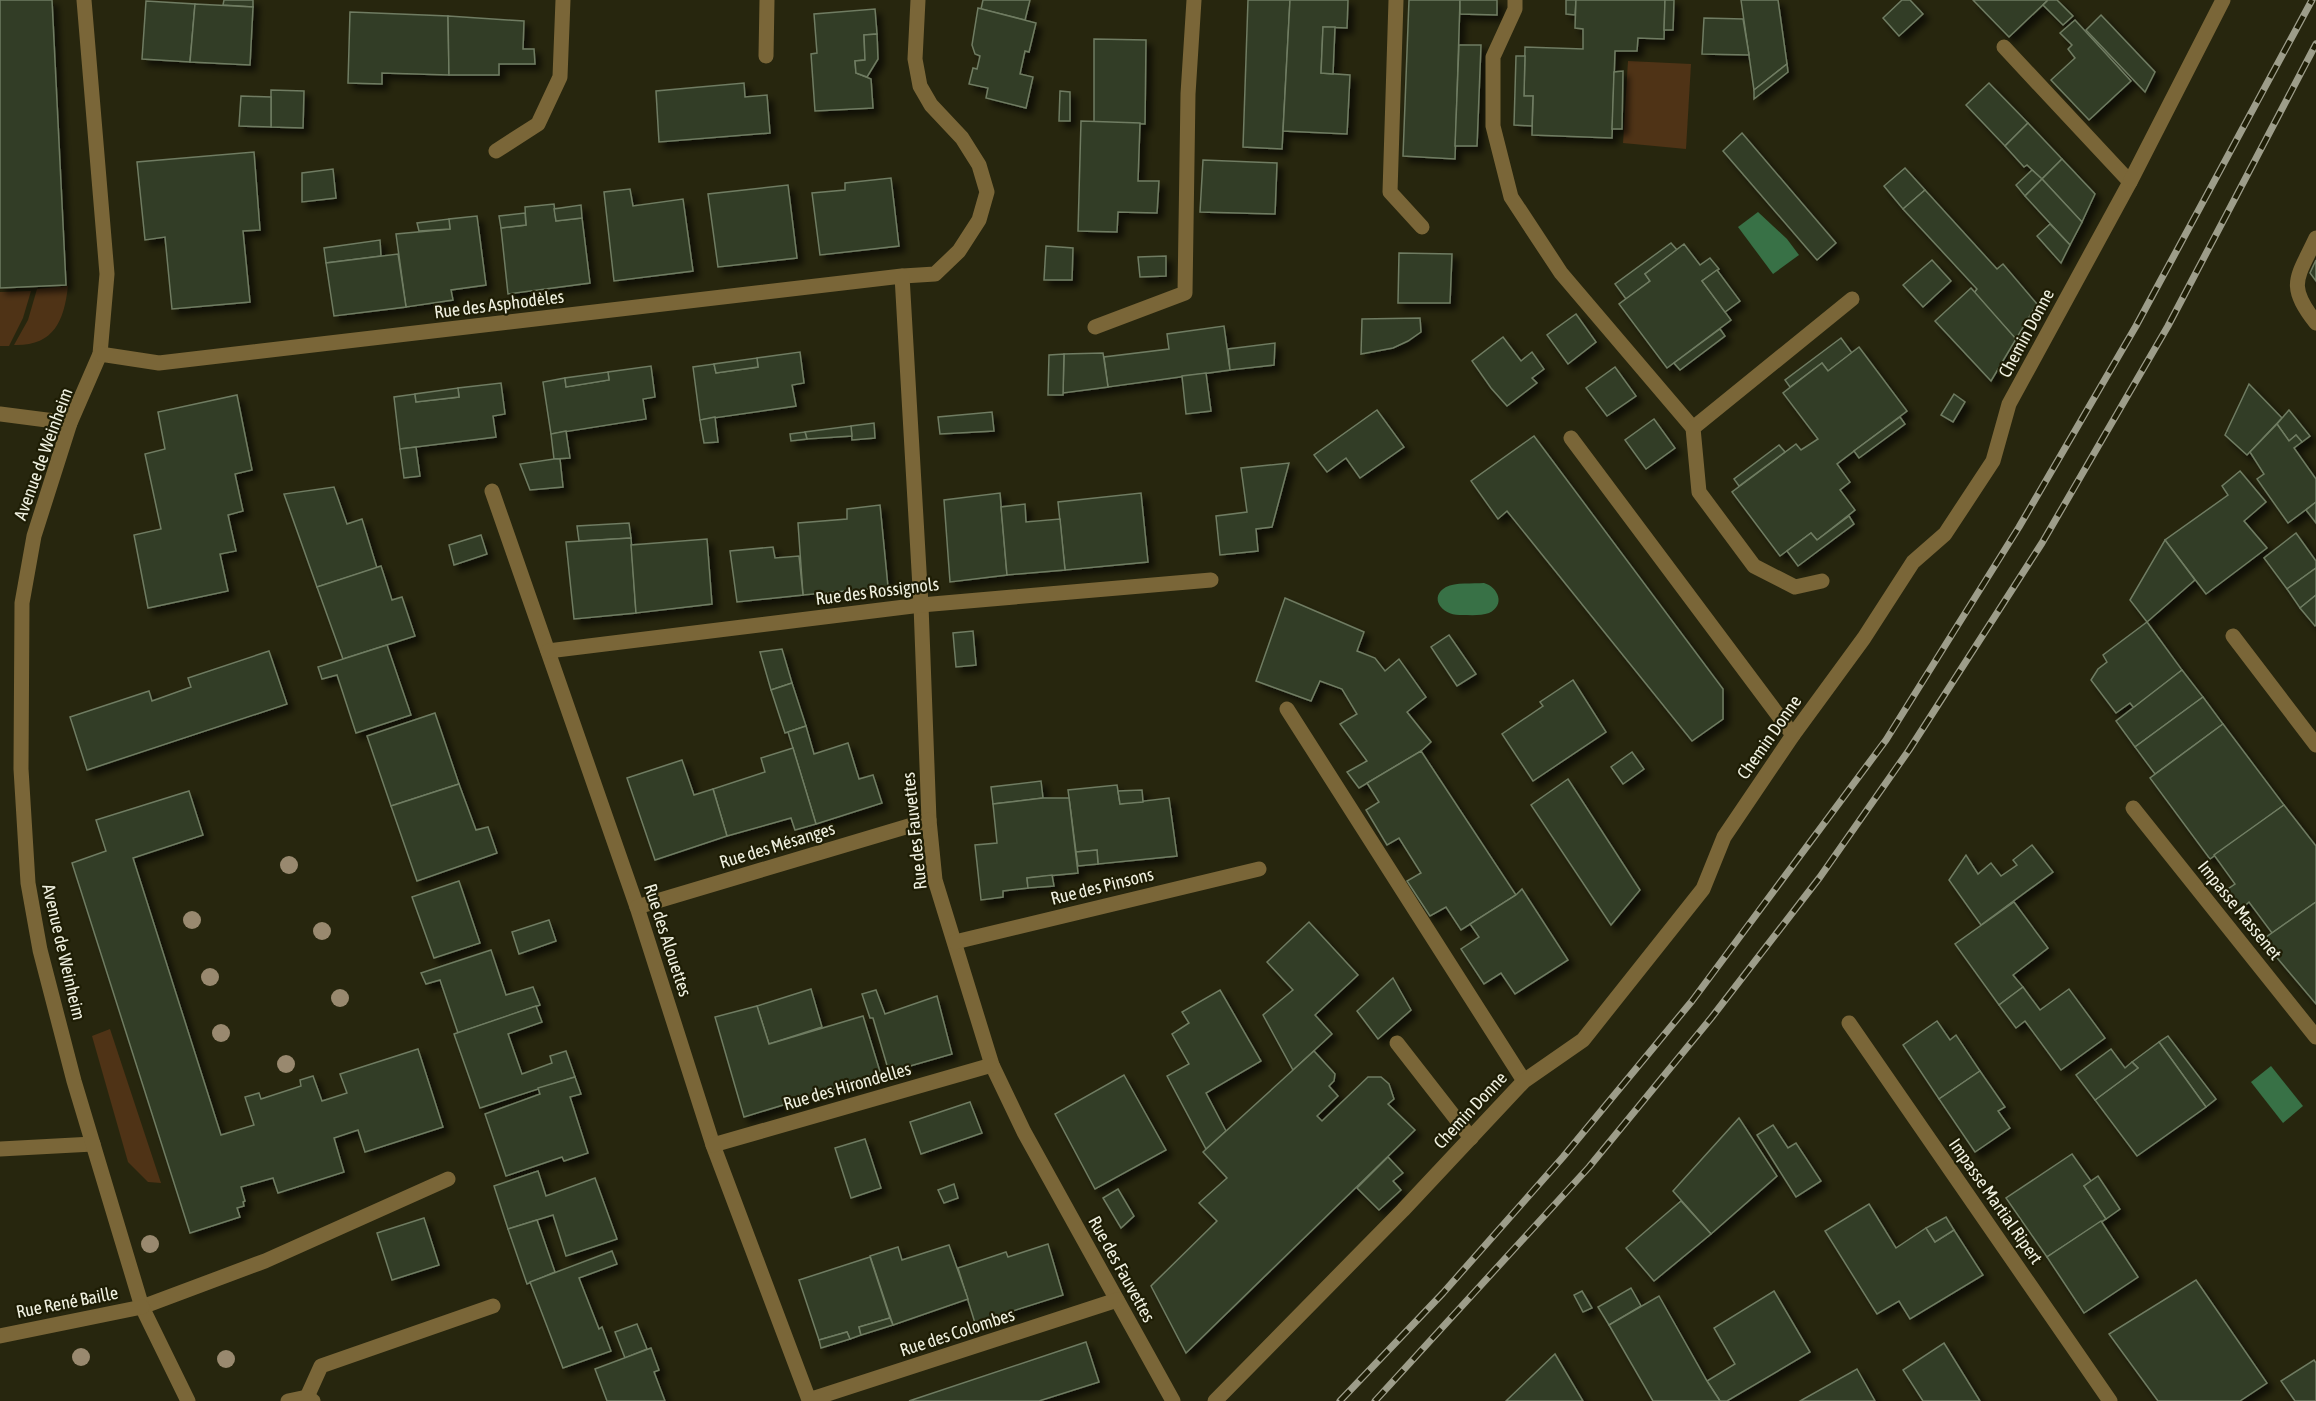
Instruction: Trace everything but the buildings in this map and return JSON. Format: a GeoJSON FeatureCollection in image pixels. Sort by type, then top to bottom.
{"type":"FeatureCollection","features":[{"type":"Feature","properties":{"kind":"street","name":"Avenue de Weinheim"},"geometry":{"type":"LineString","coordinates":[[84,0],[107,274],[100,354],[70,423],[34,536],[22,603],[21,769],[28,883],[40,950],[74,1081],[142,1307],[188,1401]]}},
{"type":"Feature","properties":{"kind":"street"},"geometry":{"type":"LineString","coordinates":[[496,151],[538,124],[560,77],[563,0]]}},
{"type":"Feature","properties":{"kind":"street"},"geometry":{"type":"LineString","coordinates":[[766,56],[767,0]]}},
{"type":"Feature","properties":{"kind":"street","name":"Rue des Asphodèles"},"geometry":{"type":"LineString","coordinates":[[100,354],[159,363],[934,274],[959,251],[979,220],[987,192],[979,165],[962,138],[931,105],[920,86],[915,59],[918,0]]}},
{"type":"Feature","properties":{"kind":"street"},"geometry":{"type":"LineString","coordinates":[[1095,327],[1185,293],[1188,94],[1194,0]]}},
{"type":"Feature","properties":{"kind":"street"},"geometry":{"type":"LineString","coordinates":[[1396,0],[1390,192],[1422,227]]}},
{"type":"Feature","properties":{"kind":"street"},"geometry":{"type":"LineString","coordinates":[[1515,0],[1515,9],[1493,57],[1493,126],[1511,197],[1561,273],[1693,428],[1699,492],[1754,566],[1795,586],[1822,581]]}},
{"type":"Feature","properties":{"kind":"street","name":"Chemin Donne"},"geometry":{"type":"LineString","coordinates":[[1215,1401],[1524,1081],[1583,1040],[1703,889],[1724,837],[1793,735],[1864,638],[1913,562],[1945,534],[1993,461],[2009,405],[2130,182],[2223,0]]}},
{"type":"Feature","properties":{"kind":"street"},"geometry":{"type":"LineString","coordinates":[[2004,47],[2130,182]]}},
{"type":"Feature","properties":{"kind":"street"},"geometry":{"type":"LineString","coordinates":[[2316,238],[2296,287],[2301,304],[2316,323]]}},
{"type":"Feature","properties":{"kind":"street","name":"Rue des Fauvettes"},"geometry":{"type":"LineString","coordinates":[[903,276],[921,605],[929,820],[935,880],[992,1065],[1024,1132],[1173,1401]]}},
{"type":"Feature","properties":{"kind":"street"},"geometry":{"type":"LineString","coordinates":[[1693,428],[1852,299]]}},
{"type":"Feature","properties":{"kind":"street"},"geometry":{"type":"LineString","coordinates":[[0,414],[70,423]]}},
{"type":"Feature","properties":{"kind":"street"},"geometry":{"type":"LineString","coordinates":[[1571,438],[1793,735]]}},
{"type":"Feature","properties":{"kind":"street","name":"Rue des Alouettes"},"geometry":{"type":"LineString","coordinates":[[492,491],[637,907],[713,1145],[808,1401]]}},
{"type":"Feature","properties":{"kind":"street","name":"Rue des Rossignols"},"geometry":{"type":"LineString","coordinates":[[548,651],[921,605],[1211,580]]}},
{"type":"Feature","properties":{"kind":"street"},"geometry":{"type":"LineString","coordinates":[[2233,636],[2316,745]]}},
{"type":"Feature","properties":{"kind":"street"},"geometry":{"type":"LineString","coordinates":[[1287,709],[1524,1081]]}},
{"type":"Feature","properties":{"kind":"street","name":"Impasse Massenet"},"geometry":{"type":"LineString","coordinates":[[2133,808],[2316,1037]]}},
{"type":"Feature","properties":{"kind":"street","name":"Rue des Mésanges"},"geometry":{"type":"LineString","coordinates":[[637,907],[929,820]]}},
{"type":"Feature","properties":{"kind":"street","name":"Rue des Pinsons"},"geometry":{"type":"LineString","coordinates":[[955,942],[1259,868]]}},
{"type":"Feature","properties":{"kind":"street","name":"Impasse Martial Ripert"},"geometry":{"type":"LineString","coordinates":[[1849,1023],[2110,1401]]}},
{"type":"Feature","properties":{"kind":"street"},"geometry":{"type":"LineString","coordinates":[[1397,1043],[1471,1138]]}},
{"type":"Feature","properties":{"kind":"street","name":"Rue des Hirondelles"},"geometry":{"type":"LineString","coordinates":[[713,1145],[992,1065]]}},
{"type":"Feature","properties":{"kind":"street"},"geometry":{"type":"LineString","coordinates":[[0,1149],[93,1144]]}},
{"type":"Feature","properties":{"kind":"street","name":"Rue René Baille"},"geometry":{"type":"LineString","coordinates":[[0,1336],[142,1307],[264,1261],[448,1179]]}},
{"type":"Feature","properties":{"kind":"street","name":"Rue des Colombes"},"geometry":{"type":"LineString","coordinates":[[808,1401],[1117,1300]]}},
{"type":"Feature","properties":{"kind":"street"},"geometry":{"type":"LineString","coordinates":[[288,1401],[310,1399],[321,1366],[493,1306]]}},
{"type":"Feature","properties":{"kind":"shaded area"},"geometry":{"type":"Polygon","coordinates":[[[1628,61],[1691,64],[1686,149],[1623,143],[1628,61]]]}},
{"type":"Feature","properties":{"kind":"shaded area"},"geometry":{"type":"Polygon","coordinates":[[[1758,212],[1787,239],[1799,255],[1773,274],[1738,227],[1758,212]]]}},
{"type":"Feature","properties":{"kind":"shaded area"},"geometry":{"type":"Polygon","coordinates":[[[68,286],[60,320],[48,336],[28,344],[14,345],[28,320],[37,289],[68,286]]]}},
{"type":"Feature","properties":{"kind":"shaded area"},"geometry":{"type":"Polygon","coordinates":[[[31,291],[23,318],[9,346],[0,346],[0,292],[31,291]]]}},
{"type":"Feature","properties":{"kind":"shaded area"},"geometry":{"type":"Polygon","coordinates":[[[1484,583],[1493,588],[1499,601],[1494,610],[1489,613],[1483,615],[1454,614],[1443,609],[1438,601],[1441,591],[1450,585],[1484,583]]]}},
{"type":"Feature","properties":{"kind":"shaded area"},"geometry":{"type":"Polygon","coordinates":[[[110,1029],[161,1183],[148,1182],[128,1162],[92,1036],[110,1029]]]}},
{"type":"Feature","properties":{"kind":"shaded area"},"geometry":{"type":"Polygon","coordinates":[[[2271,1066],[2303,1106],[2283,1123],[2251,1082],[2271,1066]]]}},
{"type":"Feature","properties":{"kind":"railway"},"geometry":{"type":"LineString","coordinates":[[1340,1401],[1443,1293],[1563,1157],[1692,1001],[1886,740],[2019,527],[2136,326],[2312,0]]}},
{"type":"Feature","properties":{"kind":"railway"},"geometry":{"type":"LineString","coordinates":[[1375,1401],[1589,1167],[1712,1017],[1820,877],[1909,750],[2042,543],[2168,326],[2316,44]]}}]}
